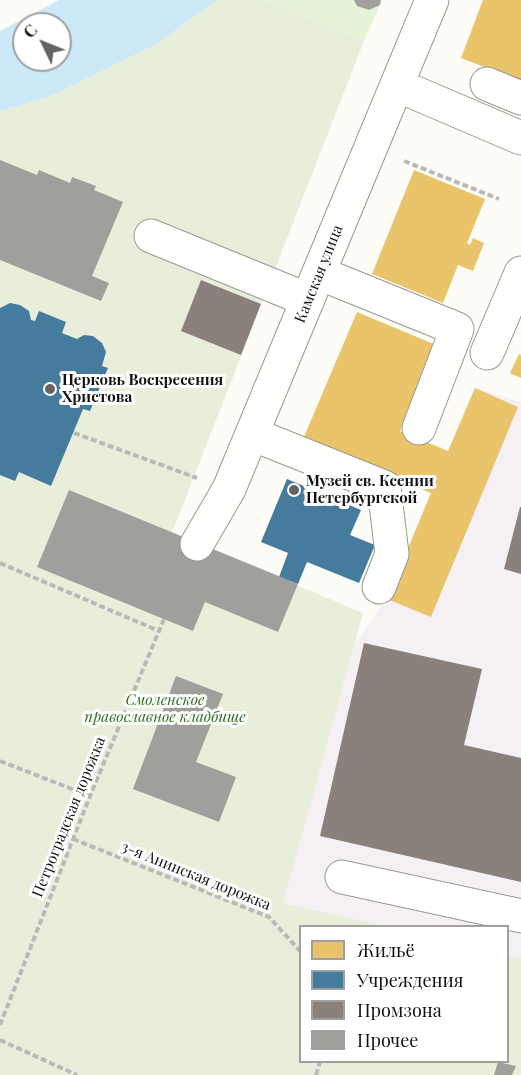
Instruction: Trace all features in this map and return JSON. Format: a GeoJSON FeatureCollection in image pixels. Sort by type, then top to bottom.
{"type":"FeatureCollection","features":[{"type":"Feature","properties":{"kind":"street","name":"Камская улица"},"geometry":{"type":"LineString","coordinates":[[197,543],[230,489],[432,0]]}},
{"type":"Feature","properties":{"kind":"street"},"geometry":{"type":"LineString","coordinates":[[487,84],[521,98]]}},
{"type":"Feature","properties":{"kind":"street"},"geometry":{"type":"LineString","coordinates":[[397,85],[521,138]]}},
{"type":"Feature","properties":{"kind":"street"},"geometry":{"type":"LineString","coordinates":[[151,236],[457,329],[419,428]]}},
{"type":"Feature","properties":{"kind":"street"},"geometry":{"type":"LineString","coordinates":[[487,353],[521,273]]}},
{"type":"Feature","properties":{"kind":"street"},"geometry":{"type":"LineString","coordinates":[[252,434],[384,487],[392,554],[379,586]]}},
{"type":"Feature","properties":{"kind":"street"},"geometry":{"type":"LineString","coordinates":[[342,877],[521,916]]}},
{"type":"Feature","properties":{"kind":"path"},"geometry":{"type":"LineString","coordinates":[[404,161],[499,199]]}},
{"type":"Feature","properties":{"kind":"path"},"geometry":{"type":"LineString","coordinates":[[74,433],[198,478]]}},
{"type":"Feature","properties":{"kind":"path"},"geometry":{"type":"LineString","coordinates":[[0,563],[159,631]]}},
{"type":"Feature","properties":{"kind":"path","name":"Петроградская дорожка"},"geometry":{"type":"LineString","coordinates":[[0,1025],[90,796],[164,619]]}},
{"type":"Feature","properties":{"kind":"path"},"geometry":{"type":"LineString","coordinates":[[1,763],[90,796]]}},
{"type":"Feature","properties":{"kind":"path","name":"3-я Анинская дорожка"},"geometry":{"type":"LineString","coordinates":[[73,839],[269,917],[299,950]]}},
{"type":"Feature","properties":{"kind":"path"},"geometry":{"type":"LineString","coordinates":[[0,1040],[77,1075]]}},
{"type":"Feature","properties":{"kind":"shaded area"},"geometry":{"type":"Polygon","coordinates":[[[475,388],[521,402],[521,958],[509,955],[509,925],[381,925],[283,903],[343,660],[387,598],[475,388]]]}},
{"type":"Feature","properties":{"kind":"green space","name":"Смоленское православное кладбище"},"geometry":{"type":"Polygon","coordinates":[[[217,0],[261,0],[364,41],[172,533],[363,613],[283,903],[381,925],[299,925],[299,1063],[509,1063],[509,955],[521,958],[521,1075],[0,1075],[0,111],[49,97],[155,45],[217,0]]]}},
{"type":"Feature","properties":{"kind":"green space"},"geometry":{"type":"Polygon","coordinates":[[[261,0],[354,0],[357,6],[369,10],[380,5],[364,41],[261,0]]]}},
{"type":"Feature","properties":{"kind":"water"},"geometry":{"type":"Polygon","coordinates":[[[59,0],[217,0],[155,45],[49,97],[0,111],[0,31],[12,25],[12,72],[72,72],[72,12],[36,12],[59,0]]]}},
{"type":"Feature","properties":{"kind":"building: Жильё"},"geometry":{"type":"Polygon","coordinates":[[[483,0],[521,0],[521,81],[461,58],[483,0]]]}},
{"type":"Feature","properties":{"kind":"building: Жильё"},"geometry":{"type":"Polygon","coordinates":[[[414,170],[485,199],[467,243],[470,245],[473,238],[484,243],[473,271],[458,265],[443,303],[372,274],[414,170]]]}},
{"type":"Feature","properties":{"kind":"building: Жильё"},"geometry":{"type":"Polygon","coordinates":[[[357,312],[436,345],[400,431],[448,451],[475,388],[518,407],[431,617],[387,599],[431,493],[303,439],[357,312]]]}},
{"type":"Feature","properties":{"kind":"building: Жильё"},"geometry":{"type":"Polygon","coordinates":[[[519,354],[521,355],[521,378],[510,373],[519,354]]]}},
{"type":"Feature","properties":{"kind":"building: Учреждения","name":"Церковь Воскресения Христова"},"geometry":{"type":"Polygon","coordinates":[[[10,303],[20,305],[29,311],[31,320],[35,321],[39,311],[66,322],[62,333],[77,339],[84,335],[93,336],[102,343],[106,352],[102,366],[108,368],[90,411],[83,409],[51,486],[19,472],[15,481],[0,475],[0,308],[10,303]]]}},
{"type":"Feature","properties":{"kind":"building: Учреждения"},"geometry":{"type":"Polygon","coordinates":[[[287,479],[361,510],[350,535],[375,545],[359,583],[307,562],[298,584],[279,577],[288,553],[261,542],[287,479]]]}},
{"type":"Feature","properties":{"kind":"building: Промзона"},"geometry":{"type":"Polygon","coordinates":[[[201,280],[261,304],[241,355],[181,331],[201,280]]]}},
{"type":"Feature","properties":{"kind":"building: Промзона"},"geometry":{"type":"Polygon","coordinates":[[[521,507],[521,574],[504,569],[521,507]]]}},
{"type":"Feature","properties":{"kind":"building: Промзона"},"geometry":{"type":"Polygon","coordinates":[[[364,643],[482,669],[464,745],[521,758],[521,882],[320,836],[364,643]]]}},
{"type":"Feature","properties":{"kind":"building: Прочее"},"geometry":{"type":"Polygon","coordinates":[[[354,0],[381,0],[380,5],[369,10],[357,6],[354,0]]]}},
{"type":"Feature","properties":{"kind":"building: Прочее"},"geometry":{"type":"Polygon","coordinates":[[[0,160],[37,175],[39,170],[70,183],[72,177],[96,186],[94,190],[123,202],[92,276],[109,283],[101,301],[0,260],[0,160]]]}},
{"type":"Feature","properties":{"kind":"building: Прочее"},"geometry":{"type":"Polygon","coordinates":[[[69,490],[298,584],[278,632],[205,602],[193,631],[37,567],[69,490]]]}},
{"type":"Feature","properties":{"kind":"building: Прочее"},"geometry":{"type":"Polygon","coordinates":[[[176,676],[223,694],[196,762],[236,777],[219,822],[133,789],[176,676]]]}},
{"type":"Feature","properties":{"kind":"building: Прочее"},"geometry":{"type":"Polygon","coordinates":[[[498,1063],[516,1066],[512,1075],[494,1075],[498,1063]]]}},
{"type":"Feature","properties":{"kind":"place","name":"Церковь Воскресения Христова"},"geometry":{"type":"Point","coordinates":[50,389]}},
{"type":"Feature","properties":{"kind":"place","name":"Музей св. Ксении Петербургской"},"geometry":{"type":"Point","coordinates":[294,490]}}]}
